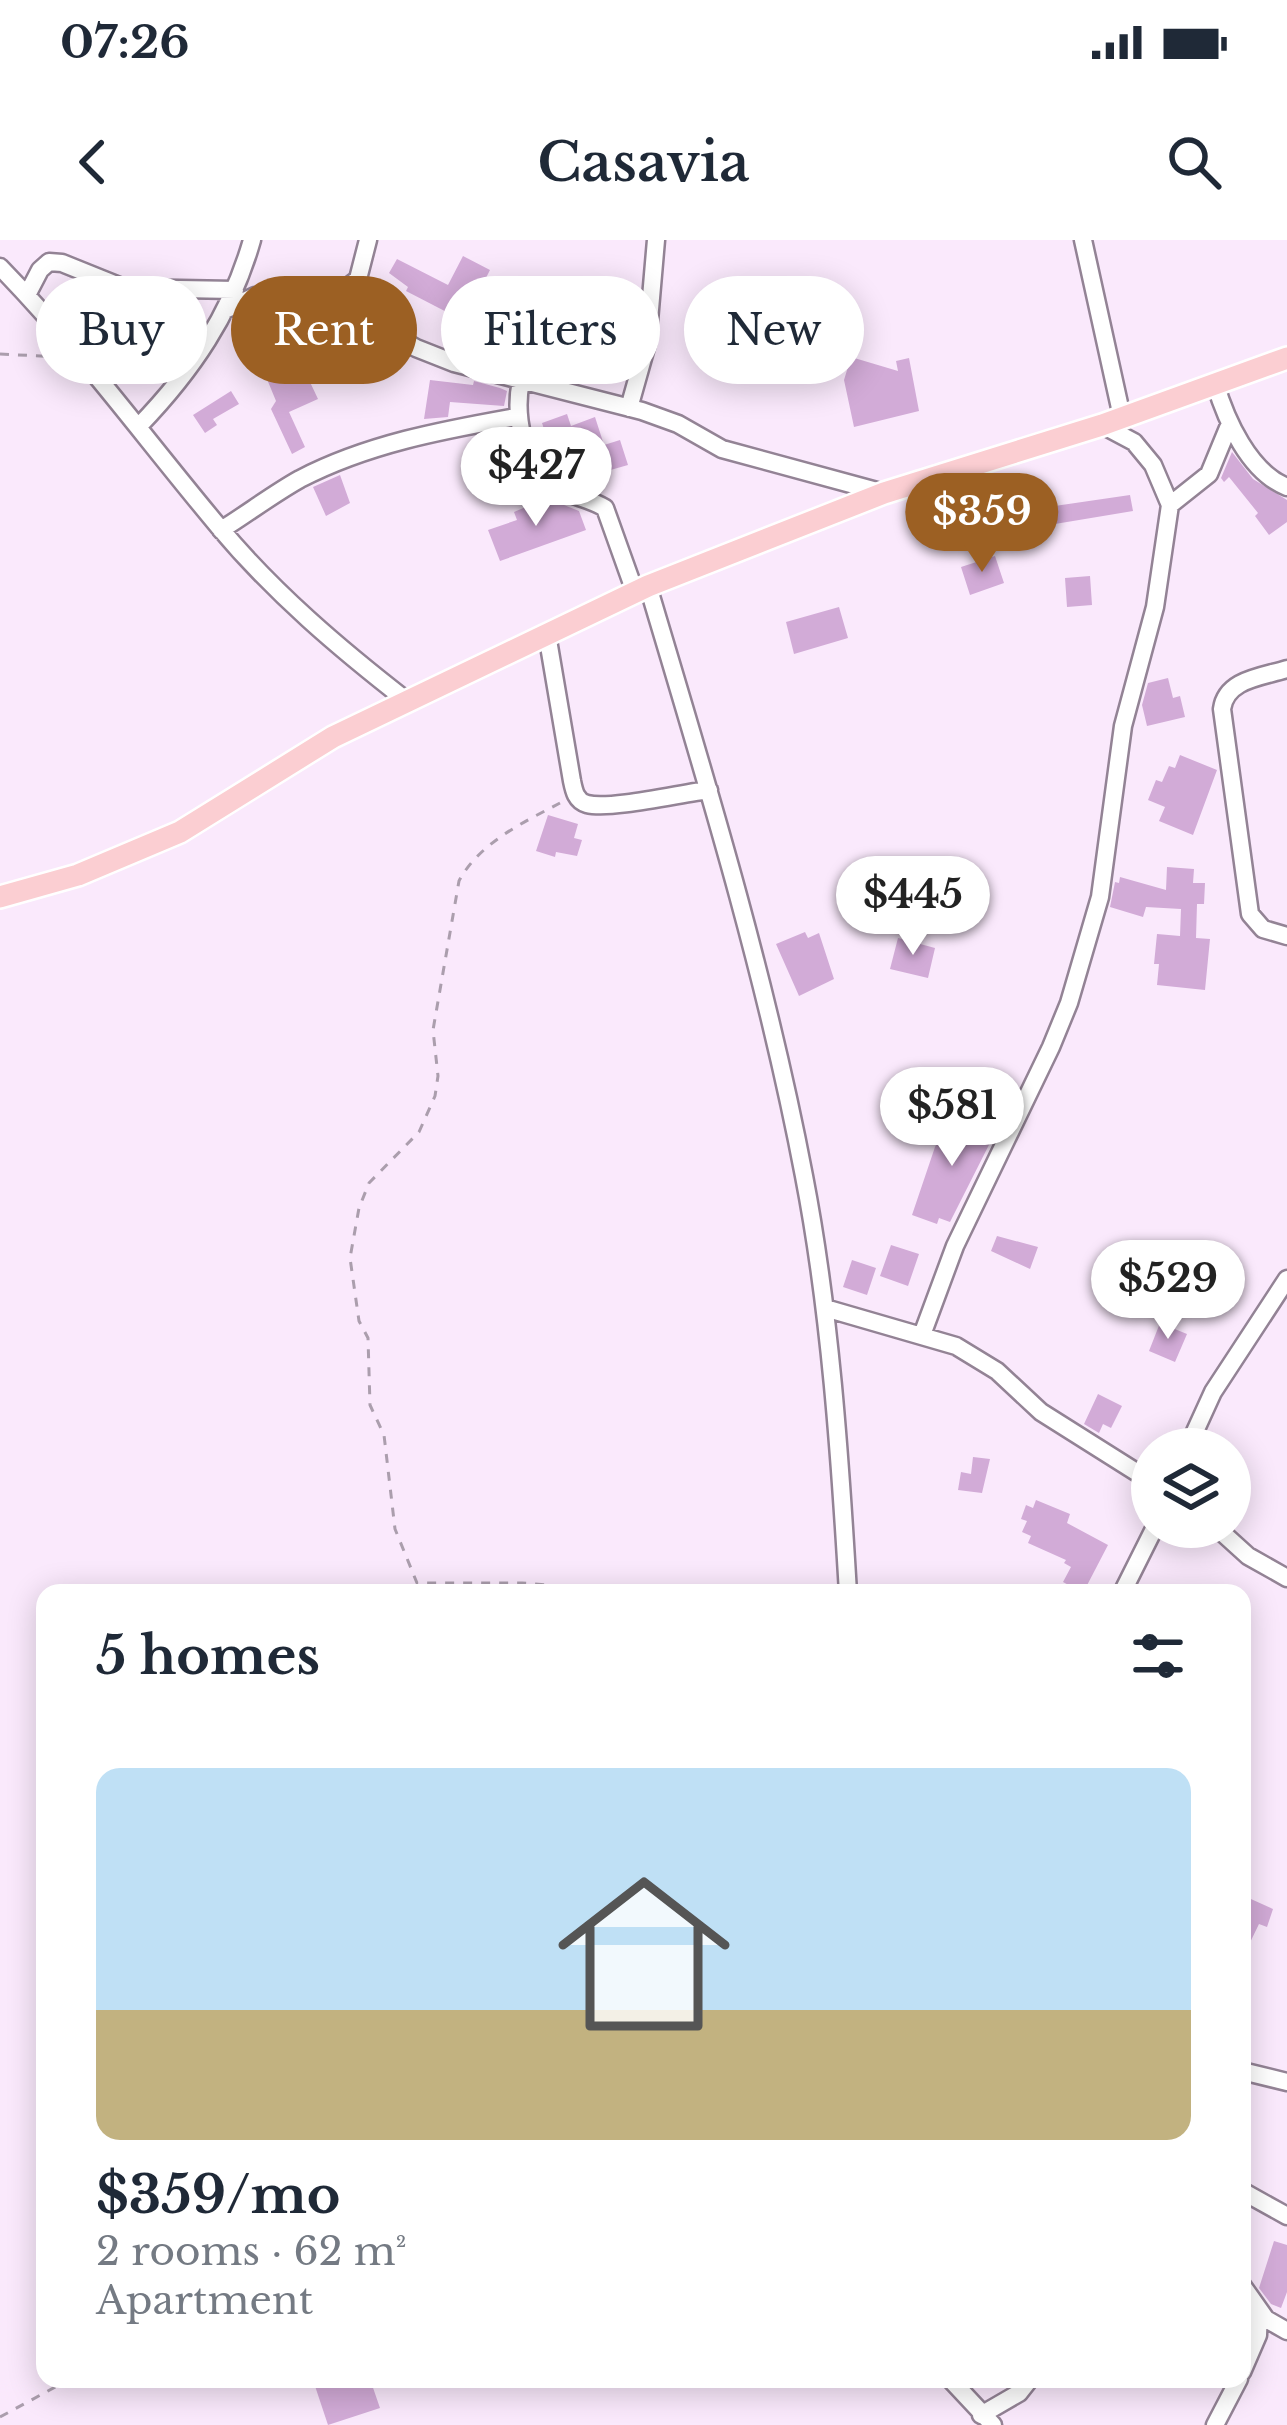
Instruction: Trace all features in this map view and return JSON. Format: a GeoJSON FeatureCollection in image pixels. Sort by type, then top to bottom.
{"type":"FeatureCollection","features":[{"type":"Feature","properties":{"kind":"main road"},"geometry":{"type":"LineString","coordinates":[[0,897],[78,875],[180,832],[333,737],[642,589],[884,493],[1112,421],[1287,358]]}},
{"type":"Feature","properties":{"kind":"street"},"geometry":{"type":"LineString","coordinates":[[241,276],[252,240]]}},
{"type":"Feature","properties":{"kind":"street"},"geometry":{"type":"LineString","coordinates":[[359,276],[368,240]]}},
{"type":"Feature","properties":{"kind":"street"},"geometry":{"type":"LineString","coordinates":[[629,408],[647,344],[656,240]]}},
{"type":"Feature","properties":{"kind":"street"},"geometry":{"type":"LineString","coordinates":[[922,1335],[955,1246],[1051,1047],[1087,944],[1110,846],[1123,726],[1155,607],[1170,505],[1153,465],[1112,421],[1083,240]]}},
{"type":"Feature","properties":{"kind":"street"},"geometry":{"type":"LineString","coordinates":[[27,295],[49,262],[124,288],[231,284]]}},
{"type":"Feature","properties":{"kind":"street"},"geometry":{"type":"LineString","coordinates":[[0,267],[36,305]]}},
{"type":"Feature","properties":{"kind":"street"},"geometry":{"type":"LineString","coordinates":[[140,426],[180,384],[208,344],[231,298]]}},
{"type":"Feature","properties":{"kind":"street"},"geometry":{"type":"LineString","coordinates":[[225,310],[231,307]]}},
{"type":"Feature","properties":{"kind":"street"},"geometry":{"type":"LineString","coordinates":[[1215,382],[1228,428],[1250,451],[1262,474],[1287,487]]}},
{"type":"Feature","properties":{"kind":"street"},"geometry":{"type":"LineString","coordinates":[[104,384],[221,530],[331,643],[407,701]]}},
{"type":"Feature","properties":{"kind":"street"},"geometry":{"type":"LineString","coordinates":[[521,384],[516,417],[526,445],[549,482],[605,508],[642,589],[709,790],[775,1041],[805,1178],[825,1308],[844,1584]]}},
{"type":"Feature","properties":{"kind":"street"},"geometry":{"type":"LineString","coordinates":[[533,384],[677,424],[743,456],[884,493]]}},
{"type":"Feature","properties":{"kind":"street"},"geometry":{"type":"LineString","coordinates":[[221,530],[300,479],[341,461],[413,438],[516,417]]}},
{"type":"Feature","properties":{"kind":"street"},"geometry":{"type":"LineString","coordinates":[[1170,505],[1209,474],[1228,428]]}},
{"type":"Feature","properties":{"kind":"street"},"geometry":{"type":"LineString","coordinates":[[547,634],[575,795],[586,804],[709,790]]}},
{"type":"Feature","properties":{"kind":"street"},"geometry":{"type":"LineString","coordinates":[[1287,669],[1235,686],[1227,692],[1222,709],[1250,914],[1263,929],[1287,937]]}},
{"type":"Feature","properties":{"kind":"street"},"geometry":{"type":"LineString","coordinates":[[1197,1428],[1223,1375],[1287,1279]]}},
{"type":"Feature","properties":{"kind":"street"},"geometry":{"type":"LineString","coordinates":[[825,1308],[956,1346],[980,1360],[1041,1412],[1131,1469]]}},
{"type":"Feature","properties":{"kind":"street"},"geometry":{"type":"LineString","coordinates":[[1126,1584],[1144,1548]]}},
{"type":"Feature","properties":{"kind":"street"},"geometry":{"type":"LineString","coordinates":[[1239,1548],[1287,1578]]}},
{"type":"Feature","properties":{"kind":"street"},"geometry":{"type":"LineString","coordinates":[[1251,2073],[1287,2082]]}},
{"type":"Feature","properties":{"kind":"street"},"geometry":{"type":"LineString","coordinates":[[1251,2197],[1287,2216]]}},
{"type":"Feature","properties":{"kind":"street"},"geometry":{"type":"LineString","coordinates":[[1251,2294],[1259,2312],[1258,2335],[1251,2351]]}},
{"type":"Feature","properties":{"kind":"street"},"geometry":{"type":"LineString","coordinates":[[1259,2312],[1287,2331]]}},
{"type":"Feature","properties":{"kind":"street"},"geometry":{"type":"LineString","coordinates":[[958,2388],[987,2420],[1023,2388]]}},
{"type":"Feature","properties":{"kind":"street"},"geometry":{"type":"LineString","coordinates":[[1215,2425],[1234,2388]]}},
{"type":"Feature","properties":{"kind":"path"},"geometry":{"type":"LineString","coordinates":[[0,354],[36,355]]}},
{"type":"Feature","properties":{"kind":"path"},"geometry":{"type":"LineString","coordinates":[[534,1584],[417,1582],[395,1528],[384,1435],[370,1405],[368,1338],[359,1321],[350,1258],[369,1183],[419,1132],[435,1096],[438,1076],[433,1030],[459,881],[467,865],[519,824],[575,795]]}},
{"type":"Feature","properties":{"kind":"path"},"geometry":{"type":"LineString","coordinates":[[0,2417],[53,2388]]}},
{"type":"Feature","properties":{"kind":"building"},"geometry":{"type":"Polygon","coordinates":[[[463,256],[490,270],[487,276],[453,276],[463,256]]]}},
{"type":"Feature","properties":{"kind":"building"},"geometry":{"type":"Polygon","coordinates":[[[397,259],[441,281],[441,309],[417,297],[417,276],[389,273],[397,259]]]}},
{"type":"Feature","properties":{"kind":"building"},"geometry":{"type":"Polygon","coordinates":[[[909,358],[919,411],[854,427],[845,384],[864,384],[864,361],[898,371],[896,361],[909,358]]]}},
{"type":"Feature","properties":{"kind":"building"},"geometry":{"type":"Polygon","coordinates":[[[430,380],[485,384],[507,391],[504,406],[450,402],[448,417],[424,419],[430,380]]]}},
{"type":"Feature","properties":{"kind":"building"},"geometry":{"type":"Polygon","coordinates":[[[269,384],[311,384],[318,399],[289,412],[305,447],[292,454],[271,409],[276,401],[269,384]]]}},
{"type":"Feature","properties":{"kind":"building"},"geometry":{"type":"Polygon","coordinates":[[[231,391],[239,404],[213,419],[217,425],[205,433],[193,415],[231,391]]]}},
{"type":"Feature","properties":{"kind":"building"},"geometry":{"type":"Polygon","coordinates":[[[567,414],[571,426],[595,417],[604,445],[620,440],[628,465],[572,481],[561,475],[541,450],[550,447],[542,423],[567,414]]]}},
{"type":"Feature","properties":{"kind":"building"},"geometry":{"type":"Polygon","coordinates":[[[1232,452],[1253,479],[1287,500],[1287,522],[1269,535],[1229,477],[1224,482],[1221,478],[1232,452]]]}},
{"type":"Feature","properties":{"kind":"building"},"geometry":{"type":"Polygon","coordinates":[[[340,475],[350,503],[326,516],[313,487],[340,475]]]}},
{"type":"Feature","properties":{"kind":"building"},"geometry":{"type":"Polygon","coordinates":[[[1130,495],[1133,511],[1043,526],[1041,508],[1130,495]]]}},
{"type":"Feature","properties":{"kind":"building"},"geometry":{"type":"Polygon","coordinates":[[[542,500],[543,505],[554,501],[579,511],[586,530],[500,561],[488,530],[517,520],[514,512],[542,500]]]}},
{"type":"Feature","properties":{"kind":"building"},"geometry":{"type":"Polygon","coordinates":[[[995,556],[1004,583],[970,595],[961,567],[995,556]]]}},
{"type":"Feature","properties":{"kind":"building"},"geometry":{"type":"Polygon","coordinates":[[[1090,576],[1092,605],[1067,607],[1065,578],[1090,576]]]}},
{"type":"Feature","properties":{"kind":"building"},"geometry":{"type":"Polygon","coordinates":[[[839,607],[848,638],[794,654],[786,622],[839,607]]]}},
{"type":"Feature","properties":{"kind":"building"},"geometry":{"type":"Polygon","coordinates":[[[1168,678],[1173,698],[1180,696],[1185,717],[1147,726],[1142,705],[1148,683],[1168,678]]]}},
{"type":"Feature","properties":{"kind":"building"},"geometry":{"type":"Polygon","coordinates":[[[1180,755],[1217,770],[1193,835],[1159,821],[1165,807],[1148,800],[1156,780],[1162,782],[1180,755]]]}},
{"type":"Feature","properties":{"kind":"building"},"geometry":{"type":"Polygon","coordinates":[[[548,815],[578,824],[574,838],[582,840],[577,856],[556,852],[555,857],[536,851],[548,815]]]}},
{"type":"Feature","properties":{"kind":"building"},"geometry":{"type":"Polygon","coordinates":[[[1167,867],[1194,869],[1193,883],[1205,883],[1204,904],[1197,904],[1196,938],[1210,939],[1205,990],[1157,985],[1157,934],[1180,936],[1181,909],[1146,907],[1143,917],[1110,907],[1120,877],[1166,890],[1167,867]]]}},
{"type":"Feature","properties":{"kind":"building"},"geometry":{"type":"Polygon","coordinates":[[[805,932],[808,938],[819,933],[834,979],[799,996],[776,944],[805,932]]]}},
{"type":"Feature","properties":{"kind":"building"},"geometry":{"type":"Polygon","coordinates":[[[898,938],[935,948],[928,978],[890,969],[898,938]]]}},
{"type":"Feature","properties":{"kind":"building"},"geometry":{"type":"Polygon","coordinates":[[[960,1114],[997,1129],[950,1222],[939,1218],[937,1224],[912,1215],[935,1147],[944,1129],[954,1127],[960,1114]]]}},
{"type":"Feature","properties":{"kind":"building"},"geometry":{"type":"Polygon","coordinates":[[[997,1236],[1038,1247],[1030,1269],[991,1251],[997,1236]]]}},
{"type":"Feature","properties":{"kind":"building"},"geometry":{"type":"Polygon","coordinates":[[[891,1245],[919,1254],[908,1286],[880,1276],[891,1245]]]}},
{"type":"Feature","properties":{"kind":"building"},"geometry":{"type":"Polygon","coordinates":[[[852,1260],[876,1268],[867,1295],[843,1287],[852,1260]]]}},
{"type":"Feature","properties":{"kind":"building"},"geometry":{"type":"Polygon","coordinates":[[[1160,1323],[1187,1334],[1175,1362],[1149,1351],[1160,1323]]]}},
{"type":"Feature","properties":{"kind":"building"},"geometry":{"type":"Polygon","coordinates":[[[1098,1394],[1122,1406],[1111,1428],[1103,1424],[1099,1433],[1084,1424],[1098,1394]]]}},
{"type":"Feature","properties":{"kind":"building"},"geometry":{"type":"Polygon","coordinates":[[[973,1457],[990,1459],[982,1493],[958,1490],[961,1472],[971,1474],[973,1457]]]}},
{"type":"Feature","properties":{"kind":"building"},"geometry":{"type":"Polygon","coordinates":[[[1036,1500],[1070,1514],[1067,1523],[1108,1545],[1088,1584],[1063,1582],[1071,1567],[1066,1560],[1028,1543],[1031,1536],[1022,1532],[1027,1521],[1021,1519],[1026,1505],[1033,1508],[1036,1500]]]}},
{"type":"Feature","properties":{"kind":"building"},"geometry":{"type":"Polygon","coordinates":[[[1251,1899],[1273,1909],[1267,1927],[1259,1924],[1251,1940],[1251,1899]]]}},
{"type":"Feature","properties":{"kind":"building"},"geometry":{"type":"Polygon","coordinates":[[[1274,2241],[1287,2245],[1287,2292],[1281,2308],[1271,2304],[1259,2288],[1274,2241]]]}},
{"type":"Feature","properties":{"kind":"building"},"geometry":{"type":"Polygon","coordinates":[[[316,2388],[373,2388],[380,2408],[328,2425],[316,2388]]]}}]}
